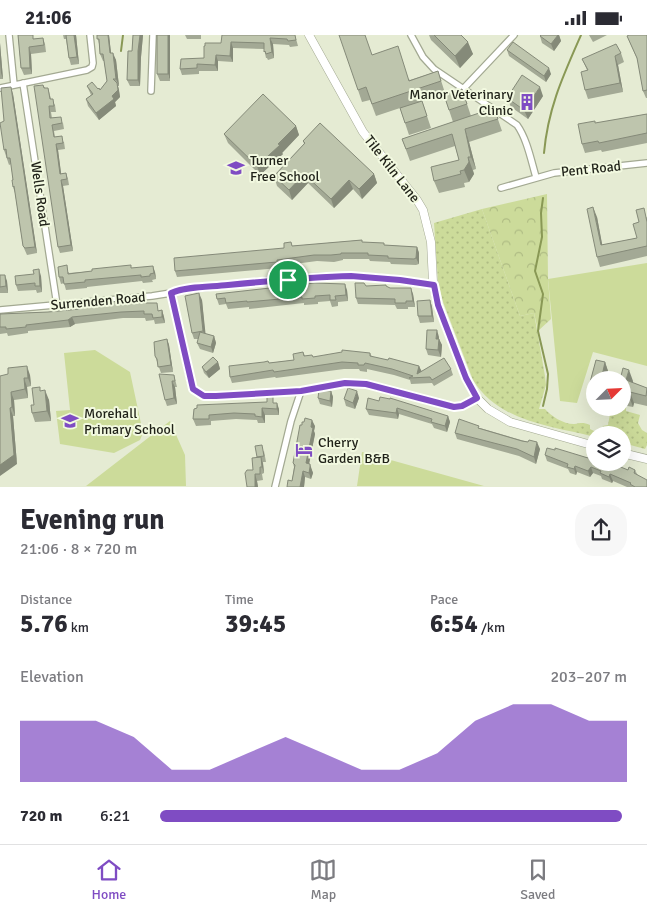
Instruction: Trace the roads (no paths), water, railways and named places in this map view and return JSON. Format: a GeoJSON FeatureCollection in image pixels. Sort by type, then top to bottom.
{"type":"FeatureCollection","features":[{"type":"Feature","properties":{"kind":"street"},"geometry":{"type":"LineString","coordinates":[[9,35],[14,85]]}},
{"type":"Feature","properties":{"kind":"street"},"geometry":{"type":"LineString","coordinates":[[0,88],[92,67],[90,35]]}},
{"type":"Feature","properties":{"kind":"street"},"geometry":{"type":"LineString","coordinates":[[150,91],[153,35]]}},
{"type":"Feature","properties":{"kind":"street","name":"Tile Kiln Lane"},"geometry":{"type":"LineString","coordinates":[[309,35],[363,132],[418,200],[423,209],[431,243],[434,285],[438,305],[466,378],[477,398]]}},
{"type":"Feature","properties":{"kind":"street"},"geometry":{"type":"LineString","coordinates":[[410,35],[428,63],[517,125],[529,153],[536,177]]}},
{"type":"Feature","properties":{"kind":"street"},"geometry":{"type":"LineString","coordinates":[[464,88],[514,35]]}},
{"type":"Feature","properties":{"kind":"street","name":"Wells Road"},"geometry":{"type":"LineString","coordinates":[[23,83],[57,305]]}},
{"type":"Feature","properties":{"kind":"street","name":"Pent Road"},"geometry":{"type":"LineString","coordinates":[[501,188],[554,173],[647,163]]}},
{"type":"Feature","properties":{"kind":"street","name":"Surrenden Road"},"geometry":{"type":"LineString","coordinates":[[0,310],[317,277],[351,276],[434,285]]}},
{"type":"Feature","properties":{"kind":"street"},"geometry":{"type":"LineString","coordinates":[[171,293],[191,383],[193,389],[204,396],[301,391],[345,383],[366,384],[454,407],[462,406],[477,398],[488,409],[510,422],[586,443]]}},
{"type":"Feature","properties":{"kind":"street"},"geometry":{"type":"LineString","coordinates":[[274,487],[291,421],[301,391]]}},
{"type":"Feature","properties":{"kind":"street"},"geometry":{"type":"LineString","coordinates":[[631,455],[647,459]]}},
{"type":"Feature","properties":{"kind":"waterway"},"geometry":{"type":"LineString","coordinates":[[121,51],[123,35]]}},
{"type":"Feature","properties":{"kind":"waterway"},"geometry":{"type":"LineString","coordinates":[[544,153],[549,121],[562,78],[581,35]]}},
{"type":"Feature","properties":{"kind":"waterway"},"geometry":{"type":"LineString","coordinates":[[543,198],[541,213],[542,237],[535,271],[543,294],[538,331],[548,374],[543,406]]}},
{"type":"Feature","properties":{"kind":"place","name":"Manor Veterinary Clinic"},"geometry":{"type":"Point","coordinates":[527,102]}},
{"type":"Feature","properties":{"kind":"place","name":"Turner Free School"},"geometry":{"type":"Point","coordinates":[236,168]}},
{"type":"Feature","properties":{"kind":"place","name":"Morehall Primary School"},"geometry":{"type":"Point","coordinates":[70,421]}},
{"type":"Feature","properties":{"kind":"place","name":"Cherry Garden B&B"},"geometry":{"type":"Point","coordinates":[304,450]}}]}
